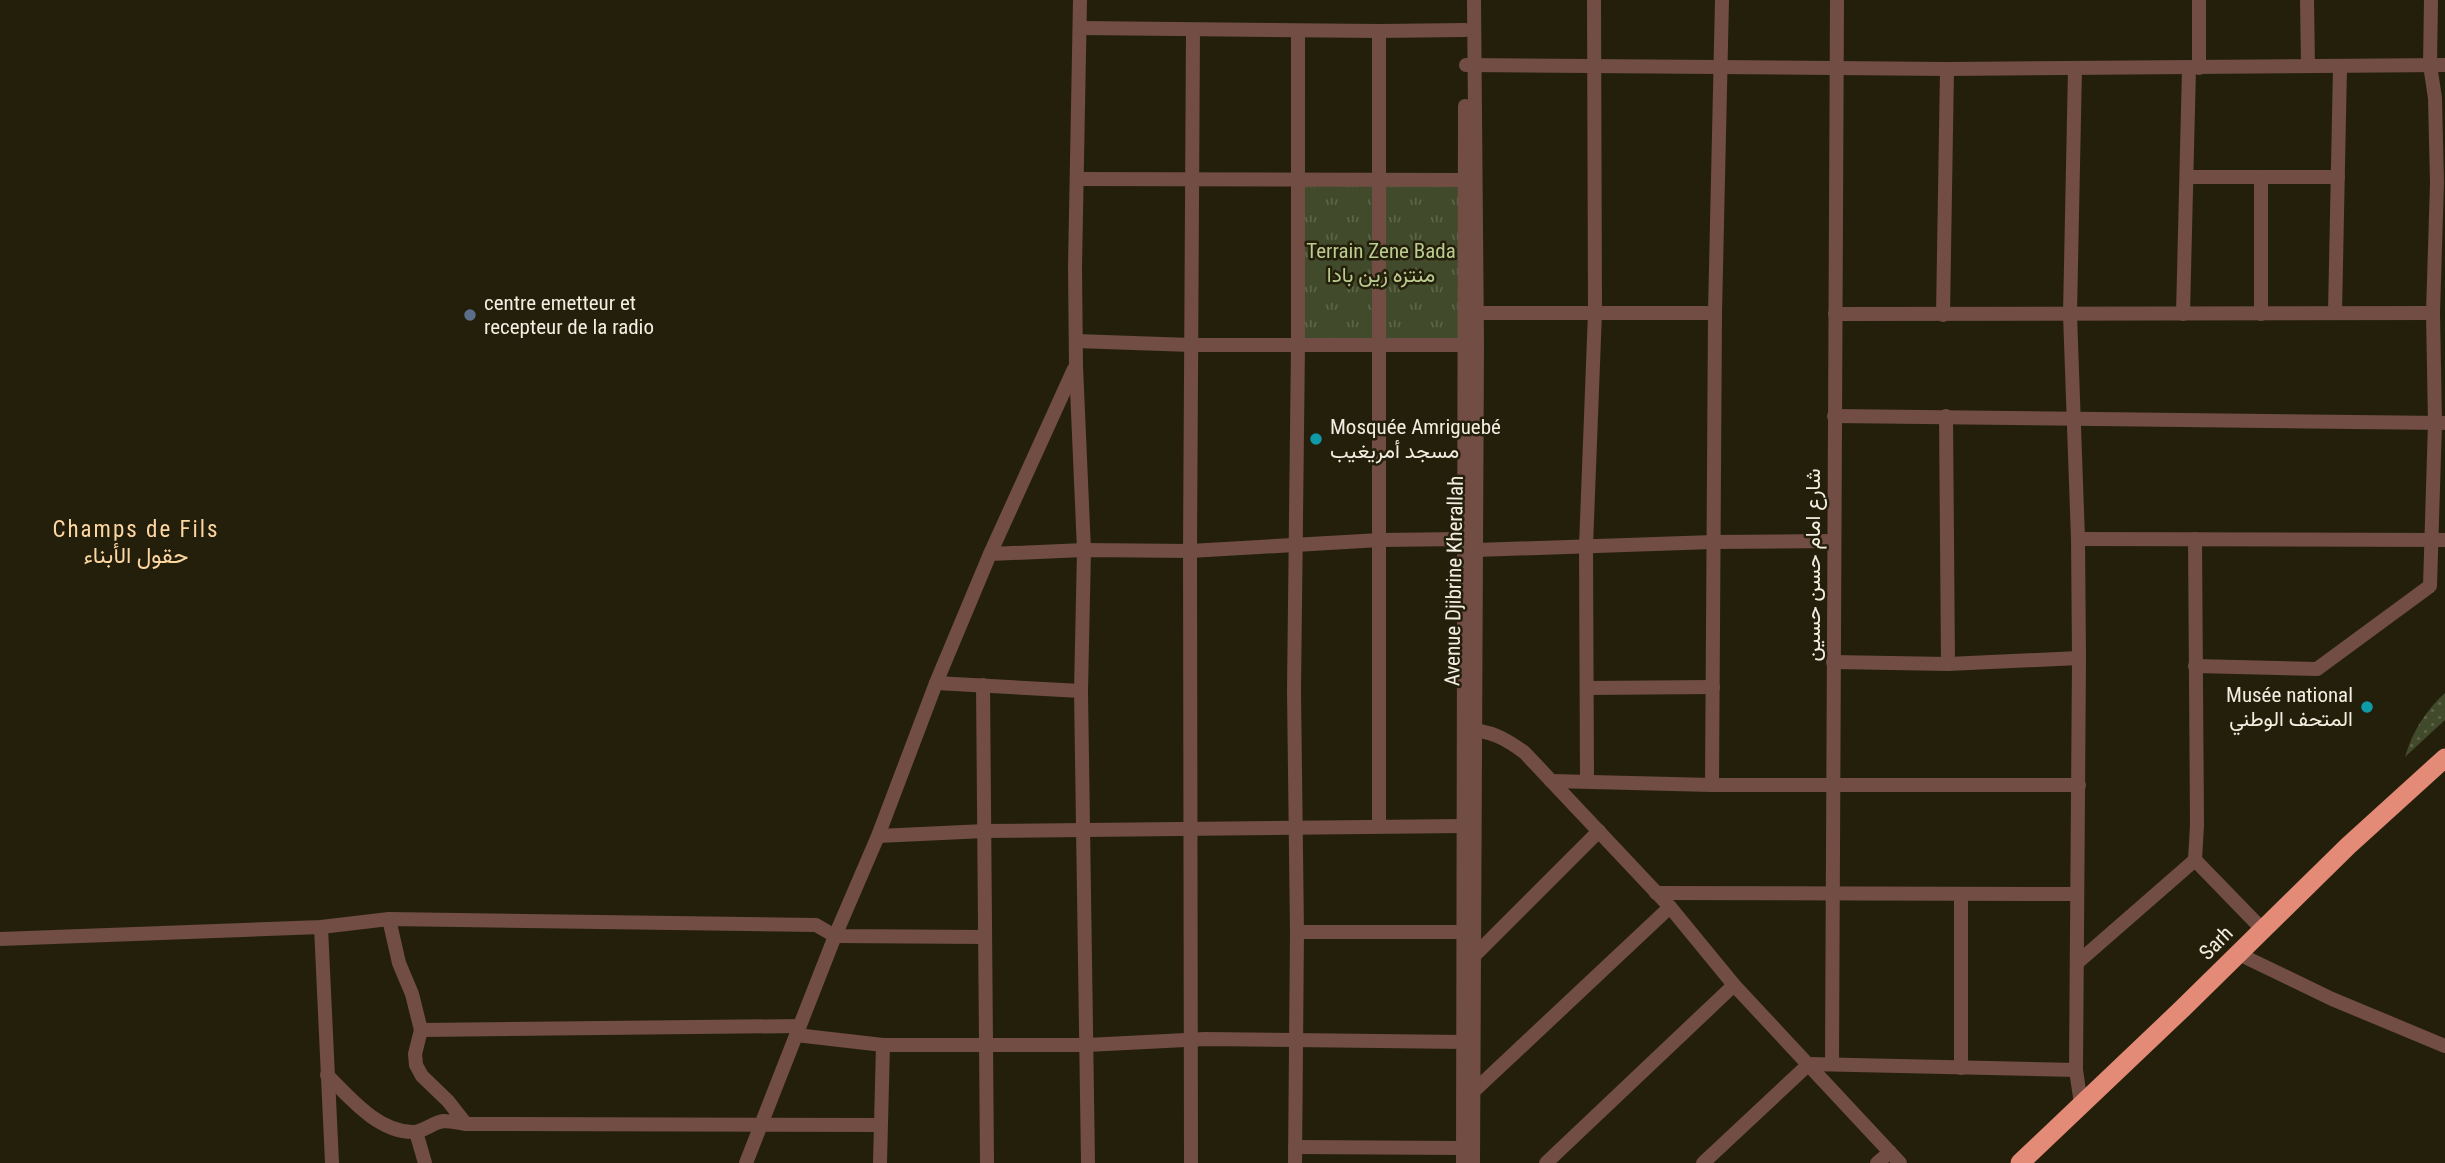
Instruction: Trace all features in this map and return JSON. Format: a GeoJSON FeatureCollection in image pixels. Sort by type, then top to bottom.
{"type":"FeatureCollection","features":[{"type":"Feature","properties":{"kind":"highway","name":"Sarh"},"geometry":{"type":"LineString","coordinates":[[2020,1163],[2348,846],[2445,758]]}},
{"type":"Feature","properties":{"kind":"highway","name":"Sarh"},"geometry":{"type":"LineString","coordinates":[[2036,1163],[2247,958],[2445,773]]}},
{"type":"Feature","properties":{"kind":"street"},"geometry":{"type":"LineString","coordinates":[[1080,0],[1076,366],[1084,550],[1081,691],[1088,1163]]}},
{"type":"Feature","properties":{"kind":"street","name":"Avenue Djibrine Kherallah"},"geometry":{"type":"LineString","coordinates":[[1463,1163],[1463,826],[1476,550],[1477,313],[1465,0]]}},
{"type":"Feature","properties":{"kind":"street","name":"Avenue Djibrine Kherallah"},"geometry":{"type":"LineString","coordinates":[[1473,1163],[1475,955],[1464,539],[1465,180],[1474,0]]}},
{"type":"Feature","properties":{"kind":"street"},"geometry":{"type":"LineString","coordinates":[[1587,781],[1586,546],[1595,312],[1594,0]]}},
{"type":"Feature","properties":{"kind":"street"},"geometry":{"type":"LineString","coordinates":[[1712,785],[1715,313],[1722,0]]}},
{"type":"Feature","properties":{"kind":"street","name":"شارع امام حسن حسين"},"geometry":{"type":"LineString","coordinates":[[1832,1063],[1837,0]]}},
{"type":"Feature","properties":{"kind":"street"},"geometry":{"type":"LineString","coordinates":[[2183,314],[2187,177],[2199,0]]}},
{"type":"Feature","properties":{"kind":"street"},"geometry":{"type":"LineString","coordinates":[[2307,0],[2308,66]]}},
{"type":"Feature","properties":{"kind":"street"},"geometry":{"type":"LineString","coordinates":[[2195,666],[2316,669],[2430,586],[2439,541],[2440,423],[2433,313],[2441,183],[2435,97],[2438,65],[2431,0]]}},
{"type":"Feature","properties":{"kind":"street"},"geometry":{"type":"LineString","coordinates":[[1080,28],[1379,32],[1465,30]]}},
{"type":"Feature","properties":{"kind":"street"},"geometry":{"type":"LineString","coordinates":[[1191,1163],[1193,30]]}},
{"type":"Feature","properties":{"kind":"street"},"geometry":{"type":"LineString","coordinates":[[1295,1163],[1297,932],[1294,545],[1298,345],[1298,31]]}},
{"type":"Feature","properties":{"kind":"street"},"geometry":{"type":"LineString","coordinates":[[1379,32],[1379,826]]}},
{"type":"Feature","properties":{"kind":"street"},"geometry":{"type":"LineString","coordinates":[[1469,65],[1947,69],[2438,65]]}},
{"type":"Feature","properties":{"kind":"street"},"geometry":{"type":"LineString","coordinates":[[2335,313],[2340,67]]}},
{"type":"Feature","properties":{"kind":"street"},"geometry":{"type":"LineString","coordinates":[[2075,68],[2070,314],[2078,539],[2077,1070],[2081,1104]]}},
{"type":"Feature","properties":{"kind":"street"},"geometry":{"type":"LineString","coordinates":[[1944,315],[1947,69]]}},
{"type":"Feature","properties":{"kind":"street"},"geometry":{"type":"LineString","coordinates":[[2187,177],[2338,177]]}},
{"type":"Feature","properties":{"kind":"street"},"geometry":{"type":"LineString","coordinates":[[2261,177],[2261,314]]}},
{"type":"Feature","properties":{"kind":"street"},"geometry":{"type":"LineString","coordinates":[[1077,179],[1465,180]]}},
{"type":"Feature","properties":{"kind":"street"},"geometry":{"type":"LineString","coordinates":[[1477,313],[1715,313]]}},
{"type":"Feature","properties":{"kind":"street"},"geometry":{"type":"LineString","coordinates":[[1835,314],[2433,313]]}},
{"type":"Feature","properties":{"kind":"street"},"geometry":{"type":"LineString","coordinates":[[1076,341],[1191,345],[1465,345]]}},
{"type":"Feature","properties":{"kind":"street"},"geometry":{"type":"LineString","coordinates":[[746,1163],[797,1030],[878,836],[936,683],[990,554],[1076,366]]}},
{"type":"Feature","properties":{"kind":"street"},"geometry":{"type":"LineString","coordinates":[[1834,416],[2440,423]]}},
{"type":"Feature","properties":{"kind":"street"},"geometry":{"type":"LineString","coordinates":[[1946,416],[1948,664]]}},
{"type":"Feature","properties":{"kind":"street"},"geometry":{"type":"LineString","coordinates":[[990,554],[1084,550],[1190,551],[1380,540],[1464,539]]}},
{"type":"Feature","properties":{"kind":"street"},"geometry":{"type":"LineString","coordinates":[[2078,539],[2439,541]]}},
{"type":"Feature","properties":{"kind":"street"},"geometry":{"type":"LineString","coordinates":[[2077,963],[2195,860],[2195,539]]}},
{"type":"Feature","properties":{"kind":"street"},"geometry":{"type":"LineString","coordinates":[[1476,550],[1833,541]]}},
{"type":"Feature","properties":{"kind":"street"},"geometry":{"type":"LineString","coordinates":[[1833,662],[1948,664],[2079,658]]}},
{"type":"Feature","properties":{"kind":"street"},"geometry":{"type":"LineString","coordinates":[[936,683],[1081,691]]}},
{"type":"Feature","properties":{"kind":"street"},"geometry":{"type":"LineString","coordinates":[[983,685],[987,1163]]}},
{"type":"Feature","properties":{"kind":"street"},"geometry":{"type":"LineString","coordinates":[[1587,688],[1713,687]]}},
{"type":"Feature","properties":{"kind":"street"},"geometry":{"type":"LineString","coordinates":[[1469,730],[1489,732],[1505,738],[1525,753],[1599,831],[1670,907],[1734,985],[1895,1157],[1877,1163]]}},
{"type":"Feature","properties":{"kind":"street"},"geometry":{"type":"LineString","coordinates":[[1551,781],[1712,785],[2078,785]]}},
{"type":"Feature","properties":{"kind":"street"},"geometry":{"type":"LineString","coordinates":[[878,836],[985,831],[1463,826]]}},
{"type":"Feature","properties":{"kind":"street"},"geometry":{"type":"LineString","coordinates":[[1475,955],[1599,831]]}},
{"type":"Feature","properties":{"kind":"street"},"geometry":{"type":"LineString","coordinates":[[2195,860],[2262,929]]}},
{"type":"Feature","properties":{"kind":"street"},"geometry":{"type":"LineString","coordinates":[[1656,893],[2077,894]]}},
{"type":"Feature","properties":{"kind":"street"},"geometry":{"type":"LineString","coordinates":[[1961,894],[1961,1068]]}},
{"type":"Feature","properties":{"kind":"street"},"geometry":{"type":"LineString","coordinates":[[1474,1091],[1670,907]]}},
{"type":"Feature","properties":{"kind":"street"},"geometry":{"type":"LineString","coordinates":[[0,939],[321,927],[389,919],[816,925],[835,936],[984,937]]}},
{"type":"Feature","properties":{"kind":"street"},"geometry":{"type":"LineString","coordinates":[[389,919],[399,963],[412,994],[421,1030],[415,1054],[416,1065],[422,1076],[448,1101],[466,1124]]}},
{"type":"Feature","properties":{"kind":"street"},"geometry":{"type":"LineString","coordinates":[[321,927],[331,1163]]}},
{"type":"Feature","properties":{"kind":"street"},"geometry":{"type":"LineString","coordinates":[[1297,932],[1463,932]]}},
{"type":"Feature","properties":{"kind":"street"},"geometry":{"type":"LineString","coordinates":[[2247,958],[2304,987],[2445,1046]]}},
{"type":"Feature","properties":{"kind":"street"},"geometry":{"type":"LineString","coordinates":[[1546,1163],[1734,985]]}},
{"type":"Feature","properties":{"kind":"street"},"geometry":{"type":"LineString","coordinates":[[421,1030],[797,1030],[883,1045],[1087,1045],[1192,1040],[1464,1042]]}},
{"type":"Feature","properties":{"kind":"street"},"geometry":{"type":"LineString","coordinates":[[880,1163],[883,1045]]}},
{"type":"Feature","properties":{"kind":"street"},"geometry":{"type":"LineString","coordinates":[[1703,1163],[1809,1064],[2077,1070]]}},
{"type":"Feature","properties":{"kind":"street"},"geometry":{"type":"LineString","coordinates":[[327,1075],[352,1100],[385,1125],[401,1131],[416,1132],[443,1121],[466,1124],[880,1125]]}},
{"type":"Feature","properties":{"kind":"street"},"geometry":{"type":"LineString","coordinates":[[416,1132],[425,1163]]}},
{"type":"Feature","properties":{"kind":"street"},"geometry":{"type":"LineString","coordinates":[[1295,1147],[1463,1148]]}},
{"type":"Feature","properties":{"kind":"green space","name":"Terrain Zene Bada منتزه زين بادا"},"geometry":{"type":"Polygon","coordinates":[[[1465,180],[1465,345],[1298,345],[1297,181],[1465,180]]]}},
{"type":"Feature","properties":{"kind":"green space"},"geometry":{"type":"Polygon","coordinates":[[[2445,693],[2445,720],[2405,757],[2420,722],[2445,693]]]}},
{"type":"Feature","properties":{"kind":"place","name":"centre emetteur et recepteur de la radio"},"geometry":{"type":"Point","coordinates":[470,315]}},
{"type":"Feature","properties":{"kind":"place","name":"Mosquée Amriguebé مسجد أمريغيب"},"geometry":{"type":"Point","coordinates":[1316,439]}},
{"type":"Feature","properties":{"kind":"place","name":"Musée national المتحف الوطني"},"geometry":{"type":"Point","coordinates":[2367,707]}},
{"type":"Feature","properties":{"kind":"district","name":"Champs de Fils حقول الأبناء"},"geometry":{"type":"Point","coordinates":[136,542]}}]}
